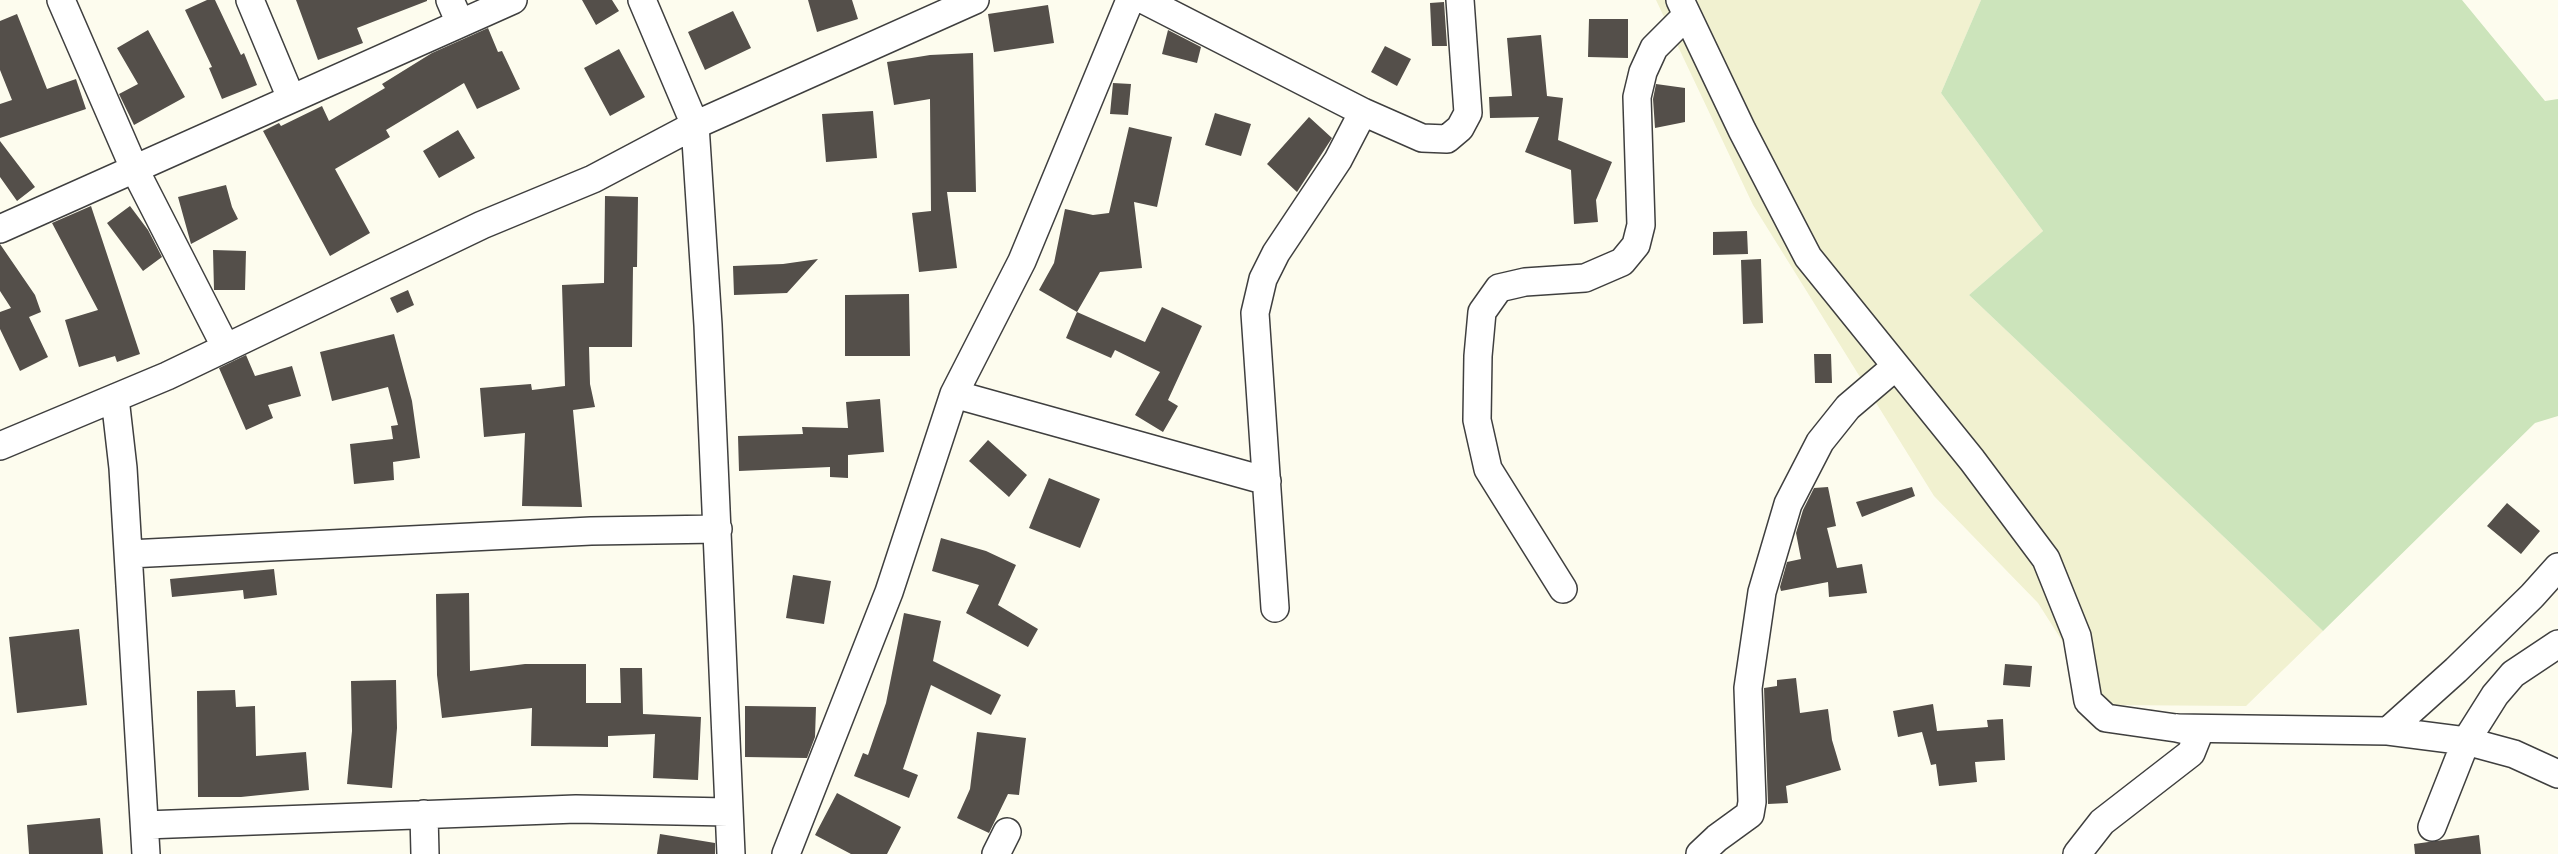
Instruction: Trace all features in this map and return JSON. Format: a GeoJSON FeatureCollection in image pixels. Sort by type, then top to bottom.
{"type":"FeatureCollection","features":[{"type":"Feature","properties":{"kind":"street"},"geometry":{"type":"LineString","coordinates":[[62,0],[134,168],[226,348]]}},
{"type":"Feature","properties":{"kind":"street"},"geometry":{"type":"LineString","coordinates":[[250,0],[291,98]]}},
{"type":"Feature","properties":{"kind":"street"},"geometry":{"type":"LineString","coordinates":[[0,229],[291,98],[455,12],[513,0]]}},
{"type":"Feature","properties":{"kind":"street"},"geometry":{"type":"LineString","coordinates":[[642,0],[694,125],[708,325],[731,854]]}},
{"type":"Feature","properties":{"kind":"street"},"geometry":{"type":"LineString","coordinates":[[0,446],[226,348],[482,225],[593,178],[694,125],[975,0]]}},
{"type":"Feature","properties":{"kind":"street"},"geometry":{"type":"LineString","coordinates":[[786,854],[889,592],[954,394],[1022,261],[1130,0]]}},
{"type":"Feature","properties":{"kind":"street"},"geometry":{"type":"LineString","coordinates":[[1144,0],[1363,112],[1422,138],[1447,139],[1460,128],[1468,113],[1460,0]]}},
{"type":"Feature","properties":{"kind":"street"},"geometry":{"type":"LineString","coordinates":[[1563,589],[1488,469],[1477,420],[1478,356],[1482,312],[1499,288],[1525,282],[1585,278],[1622,262],[1636,245],[1641,225],[1637,97],[1642,72],[1654,48],[1684,7],[1742,130],[1808,257],[1972,460],[2046,559],[2077,636],[2088,701],[2106,718],[2199,733],[2191,753],[2102,822],[2078,854]]}},
{"type":"Feature","properties":{"kind":"street"},"geometry":{"type":"LineString","coordinates":[[1275,608],[1255,313],[1263,279],[1276,253],[1338,160],[1363,112]]}},
{"type":"Feature","properties":{"kind":"street"},"geometry":{"type":"LineString","coordinates":[[1700,854],[1717,838],[1750,814],[1752,802],[1748,688],[1762,592],[1788,504],[1820,442],[1848,408],[1895,367]]}},
{"type":"Feature","properties":{"kind":"street"},"geometry":{"type":"LineString","coordinates":[[954,394],[1267,481]]}},
{"type":"Feature","properties":{"kind":"street"},"geometry":{"type":"LineString","coordinates":[[115,398],[129,554],[131,632],[146,854]]}},
{"type":"Feature","properties":{"kind":"street"},"geometry":{"type":"LineString","coordinates":[[129,554],[568,532],[718,529]]}},
{"type":"Feature","properties":{"kind":"street"},"geometry":{"type":"LineString","coordinates":[[2388,731],[2456,670],[2532,596],[2558,567]]}},
{"type":"Feature","properties":{"kind":"street"},"geometry":{"type":"LineString","coordinates":[[2432,827],[2466,741],[2495,694],[2513,674],[2558,644]]}},
{"type":"Feature","properties":{"kind":"street"},"geometry":{"type":"LineString","coordinates":[[2176,728],[2388,731],[2466,741],[2514,754],[2558,774]]}},
{"type":"Feature","properties":{"kind":"street"},"geometry":{"type":"LineString","coordinates":[[145,825],[576,809],[728,812]]}},
{"type":"Feature","properties":{"kind":"street"},"geometry":{"type":"LineString","coordinates":[[424,814],[425,854]]}},
{"type":"Feature","properties":{"kind":"green space"},"geometry":{"type":"Polygon","coordinates":[[[1656,0],[1981,0],[1941,93],[2043,231],[1969,295],[2323,631],[2246,706],[2103,705],[2038,603],[1934,496],[1753,205],[1656,0]]]}},
{"type":"Feature","properties":{"kind":"green space"},"geometry":{"type":"Polygon","coordinates":[[[1981,0],[2462,0],[2545,101],[2558,99],[2558,416],[2535,423],[2323,631],[1969,295],[2043,231],[1941,93],[1981,0]]]}},
{"type":"Feature","properties":{"kind":"building"},"geometry":{"type":"Polygon","coordinates":[[[207,0],[215,0],[241,55],[244,53],[257,85],[222,99],[209,68],[212,67],[185,10],[207,0]]]}},
{"type":"Feature","properties":{"kind":"building"},"geometry":{"type":"Polygon","coordinates":[[[296,0],[427,1],[357,28],[363,43],[318,60],[296,0]]]}},
{"type":"Feature","properties":{"kind":"building"},"geometry":{"type":"Polygon","coordinates":[[[582,0],[612,0],[619,11],[596,25],[582,0]]]}},
{"type":"Feature","properties":{"kind":"building"},"geometry":{"type":"Polygon","coordinates":[[[808,0],[852,0],[858,19],[817,32],[808,0]]]}},
{"type":"Feature","properties":{"kind":"building"},"geometry":{"type":"Polygon","coordinates":[[[1444,2],[1447,46],[1432,46],[1430,3],[1444,2]]]}},
{"type":"Feature","properties":{"kind":"building"},"geometry":{"type":"Polygon","coordinates":[[[1048,5],[1054,43],[994,52],[988,14],[1048,5]]]}},
{"type":"Feature","properties":{"kind":"building"},"geometry":{"type":"Polygon","coordinates":[[[733,11],[751,48],[705,70],[688,32],[733,11]]]}},
{"type":"Feature","properties":{"kind":"building"},"geometry":{"type":"Polygon","coordinates":[[[17,14],[47,89],[76,79],[86,109],[0,138],[0,104],[12,100],[0,70],[0,21],[17,14]]]}},
{"type":"Feature","properties":{"kind":"building"},"geometry":{"type":"Polygon","coordinates":[[[1589,19],[1628,19],[1628,58],[1588,57],[1589,19]]]}},
{"type":"Feature","properties":{"kind":"building"},"geometry":{"type":"Polygon","coordinates":[[[488,28],[498,52],[502,51],[520,89],[477,109],[464,83],[386,130],[390,137],[335,169],[370,233],[330,256],[263,131],[279,123],[281,126],[322,106],[329,121],[385,88],[382,84],[432,53],[488,28]]]}},
{"type":"Feature","properties":{"kind":"building"},"geometry":{"type":"Polygon","coordinates":[[[148,30],[185,97],[134,125],[119,94],[138,84],[117,48],[148,30]]]}},
{"type":"Feature","properties":{"kind":"building"},"geometry":{"type":"Polygon","coordinates":[[[1168,30],[1201,47],[1197,63],[1162,54],[1168,30]]]}},
{"type":"Feature","properties":{"kind":"building"},"geometry":{"type":"Polygon","coordinates":[[[1541,35],[1547,96],[1563,98],[1558,140],[1612,162],[1596,200],[1598,222],[1574,224],[1571,170],[1525,152],[1539,117],[1490,118],[1489,97],[1512,96],[1507,38],[1541,35]]]}},
{"type":"Feature","properties":{"kind":"building"},"geometry":{"type":"Polygon","coordinates":[[[1385,46],[1411,59],[1397,86],[1371,72],[1385,46]]]}},
{"type":"Feature","properties":{"kind":"building"},"geometry":{"type":"Polygon","coordinates":[[[619,49],[645,97],[610,116],[584,68],[619,49]]]}},
{"type":"Feature","properties":{"kind":"building"},"geometry":{"type":"Polygon","coordinates":[[[973,53],[976,192],[947,192],[957,268],[919,272],[912,213],[931,211],[930,99],[894,105],[887,62],[930,55],[973,53]]]}},
{"type":"Feature","properties":{"kind":"building"},"geometry":{"type":"Polygon","coordinates":[[[1113,83],[1131,84],[1128,115],[1110,114],[1113,83]]]}},
{"type":"Feature","properties":{"kind":"building"},"geometry":{"type":"Polygon","coordinates":[[[1656,84],[1685,88],[1685,122],[1655,128],[1653,99],[1656,84]]]}},
{"type":"Feature","properties":{"kind":"building"},"geometry":{"type":"Polygon","coordinates":[[[873,111],[877,158],[826,162],[822,114],[873,111]]]}},
{"type":"Feature","properties":{"kind":"building"},"geometry":{"type":"Polygon","coordinates":[[[1215,113],[1251,124],[1241,156],[1205,145],[1215,113]]]}},
{"type":"Feature","properties":{"kind":"building"},"geometry":{"type":"Polygon","coordinates":[[[1309,117],[1332,138],[1297,192],[1267,164],[1309,117]]]}},
{"type":"Feature","properties":{"kind":"building"},"geometry":{"type":"Polygon","coordinates":[[[1129,127],[1172,137],[1157,207],[1134,202],[1142,268],[1100,272],[1077,312],[1039,290],[1054,263],[1065,209],[1093,215],[1109,213],[1129,127]]]}},
{"type":"Feature","properties":{"kind":"building"},"geometry":{"type":"Polygon","coordinates":[[[458,130],[475,158],[439,178],[423,151],[458,130]]]}},
{"type":"Feature","properties":{"kind":"building"},"geometry":{"type":"Polygon","coordinates":[[[0,141],[35,187],[17,201],[0,177],[0,141]]]}},
{"type":"Feature","properties":{"kind":"building"},"geometry":{"type":"Polygon","coordinates":[[[226,185],[238,219],[191,244],[178,197],[226,185]]]}},
{"type":"Feature","properties":{"kind":"building"},"geometry":{"type":"Polygon","coordinates":[[[605,196],[638,197],[637,267],[633,267],[632,347],[589,347],[590,384],[595,407],[573,410],[582,507],[522,506],[525,433],[484,437],[480,388],[531,384],[532,390],[565,386],[562,285],[604,283],[605,196]]]}},
{"type":"Feature","properties":{"kind":"building"},"geometry":{"type":"Polygon","coordinates":[[[91,206],[140,354],[117,362],[115,356],[79,367],[65,320],[98,310],[52,223],[91,206]]]}},
{"type":"Feature","properties":{"kind":"building"},"geometry":{"type":"Polygon","coordinates":[[[130,206],[148,230],[162,257],[143,271],[107,223],[130,206]]]}},
{"type":"Feature","properties":{"kind":"building"},"geometry":{"type":"Polygon","coordinates":[[[1747,231],[1748,254],[1713,255],[1713,232],[1747,231]]]}},
{"type":"Feature","properties":{"kind":"building"},"geometry":{"type":"Polygon","coordinates":[[[0,244],[35,295],[41,312],[29,317],[48,357],[20,371],[0,329],[0,312],[11,308],[0,291],[0,244]]]}},
{"type":"Feature","properties":{"kind":"building"},"geometry":{"type":"Polygon","coordinates":[[[213,250],[246,251],[245,290],[214,290],[213,250]]]}},
{"type":"Feature","properties":{"kind":"building"},"geometry":{"type":"Polygon","coordinates":[[[818,259],[787,293],[734,295],[733,266],[783,264],[818,259]]]}},
{"type":"Feature","properties":{"kind":"building"},"geometry":{"type":"Polygon","coordinates":[[[1761,259],[1763,323],[1743,324],[1741,260],[1761,259]]]}},
{"type":"Feature","properties":{"kind":"building"},"geometry":{"type":"Polygon","coordinates":[[[408,290],[414,305],[397,313],[390,298],[408,290]]]}},
{"type":"Feature","properties":{"kind":"building"},"geometry":{"type":"Polygon","coordinates":[[[909,294],[910,356],[845,356],[845,295],[909,294]]]}},
{"type":"Feature","properties":{"kind":"building"},"geometry":{"type":"Polygon","coordinates":[[[1162,307],[1202,326],[1168,400],[1178,406],[1163,432],[1135,415],[1160,372],[1115,350],[1111,358],[1066,338],[1077,312],[1145,342],[1162,307]]]}},
{"type":"Feature","properties":{"kind":"building"},"geometry":{"type":"Polygon","coordinates":[[[394,334],[412,401],[420,458],[393,462],[394,480],[354,484],[350,444],[393,439],[391,426],[398,425],[388,387],[332,401],[320,352],[394,334]]]}},
{"type":"Feature","properties":{"kind":"building"},"geometry":{"type":"Polygon","coordinates":[[[1814,354],[1831,354],[1832,383],[1815,383],[1814,354]]]}},
{"type":"Feature","properties":{"kind":"building"},"geometry":{"type":"Polygon","coordinates":[[[246,355],[255,376],[292,366],[301,396],[268,405],[273,418],[246,430],[219,368],[246,355]]]}},
{"type":"Feature","properties":{"kind":"building"},"geometry":{"type":"Polygon","coordinates":[[[880,399],[884,452],[848,455],[848,478],[830,477],[830,467],[739,471],[738,436],[803,434],[802,427],[848,428],[846,402],[880,399]]]}},
{"type":"Feature","properties":{"kind":"building"},"geometry":{"type":"Polygon","coordinates":[[[988,440],[1027,475],[1009,497],[969,461],[988,440]]]}},
{"type":"Feature","properties":{"kind":"building"},"geometry":{"type":"Polygon","coordinates":[[[1049,478],[1100,499],[1080,548],[1029,528],[1049,478]]]}},
{"type":"Feature","properties":{"kind":"building"},"geometry":{"type":"Polygon","coordinates":[[[1828,487],[1836,526],[1827,528],[1837,568],[1862,564],[1867,593],[1829,597],[1828,582],[1781,591],[1787,562],[1801,559],[1796,533],[1803,510],[1814,488],[1828,487]]]}},
{"type":"Feature","properties":{"kind":"building"},"geometry":{"type":"Polygon","coordinates":[[[1912,487],[1915,496],[1862,517],[1856,502],[1912,487]]]}},
{"type":"Feature","properties":{"kind":"building"},"geometry":{"type":"Polygon","coordinates":[[[2507,503],[2540,531],[2521,554],[2487,526],[2507,503]]]}},
{"type":"Feature","properties":{"kind":"building"},"geometry":{"type":"Polygon","coordinates":[[[941,538],[986,551],[1016,565],[998,605],[1038,629],[1028,647],[966,613],[979,585],[932,571],[941,538]]]}},
{"type":"Feature","properties":{"kind":"building"},"geometry":{"type":"Polygon","coordinates":[[[274,569],[277,595],[244,599],[243,590],[172,597],[170,579],[274,569]]]}},
{"type":"Feature","properties":{"kind":"building"},"geometry":{"type":"Polygon","coordinates":[[[793,575],[831,581],[824,624],[786,618],[793,575]]]}},
{"type":"Feature","properties":{"kind":"building"},"geometry":{"type":"Polygon","coordinates":[[[469,593],[470,671],[525,664],[586,664],[586,703],[621,703],[620,668],[642,668],[643,714],[701,717],[698,780],[653,778],[655,734],[608,736],[608,747],[531,746],[532,708],[442,718],[437,675],[436,594],[469,593]]]}},
{"type":"Feature","properties":{"kind":"building"},"geometry":{"type":"Polygon","coordinates":[[[904,613],[941,621],[933,661],[1001,695],[991,715],[931,685],[903,769],[918,775],[909,798],[854,776],[863,753],[868,755],[886,703],[904,613]]]}},
{"type":"Feature","properties":{"kind":"building"},"geometry":{"type":"Polygon","coordinates":[[[79,629],[87,705],[17,713],[9,637],[79,629]]]}},
{"type":"Feature","properties":{"kind":"building"},"geometry":{"type":"Polygon","coordinates":[[[2005,664],[2032,666],[2030,687],[2003,685],[2005,664]]]}},
{"type":"Feature","properties":{"kind":"building"},"geometry":{"type":"Polygon","coordinates":[[[1796,678],[1800,713],[1828,709],[1832,740],[1841,770],[1786,786],[1788,803],[1768,804],[1764,688],[1777,686],[1777,680],[1796,678]]]}},
{"type":"Feature","properties":{"kind":"building"},"geometry":{"type":"Polygon","coordinates":[[[396,680],[397,728],[392,788],[347,784],[352,731],[351,681],[396,680]]]}},
{"type":"Feature","properties":{"kind":"building"},"geometry":{"type":"Polygon","coordinates":[[[235,690],[236,707],[255,706],[256,756],[306,752],[309,790],[241,797],[198,797],[197,691],[235,690]]]}},
{"type":"Feature","properties":{"kind":"building"},"geometry":{"type":"Polygon","coordinates":[[[1933,704],[1937,731],[1988,727],[1987,720],[2003,719],[2005,760],[1975,762],[1977,782],[1939,786],[1936,764],[1931,765],[1922,732],[1898,737],[1893,711],[1933,704]]]}},
{"type":"Feature","properties":{"kind":"building"},"geometry":{"type":"Polygon","coordinates":[[[745,706],[816,707],[815,737],[807,758],[745,757],[745,706]]]}},
{"type":"Feature","properties":{"kind":"building"},"geometry":{"type":"Polygon","coordinates":[[[977,732],[1026,738],[1019,795],[1008,794],[989,833],[957,818],[970,789],[977,732]]]}},
{"type":"Feature","properties":{"kind":"building"},"geometry":{"type":"Polygon","coordinates":[[[837,793],[901,827],[887,854],[851,854],[815,835],[837,793]]]}},
{"type":"Feature","properties":{"kind":"building"},"geometry":{"type":"Polygon","coordinates":[[[100,818],[103,854],[29,854],[27,825],[100,818]]]}},
{"type":"Feature","properties":{"kind":"building"},"geometry":{"type":"Polygon","coordinates":[[[660,834],[715,843],[715,854],[657,854],[660,834]]]}},
{"type":"Feature","properties":{"kind":"building"},"geometry":{"type":"Polygon","coordinates":[[[2479,835],[2481,854],[2415,854],[2414,844],[2479,835]]]}}]}
